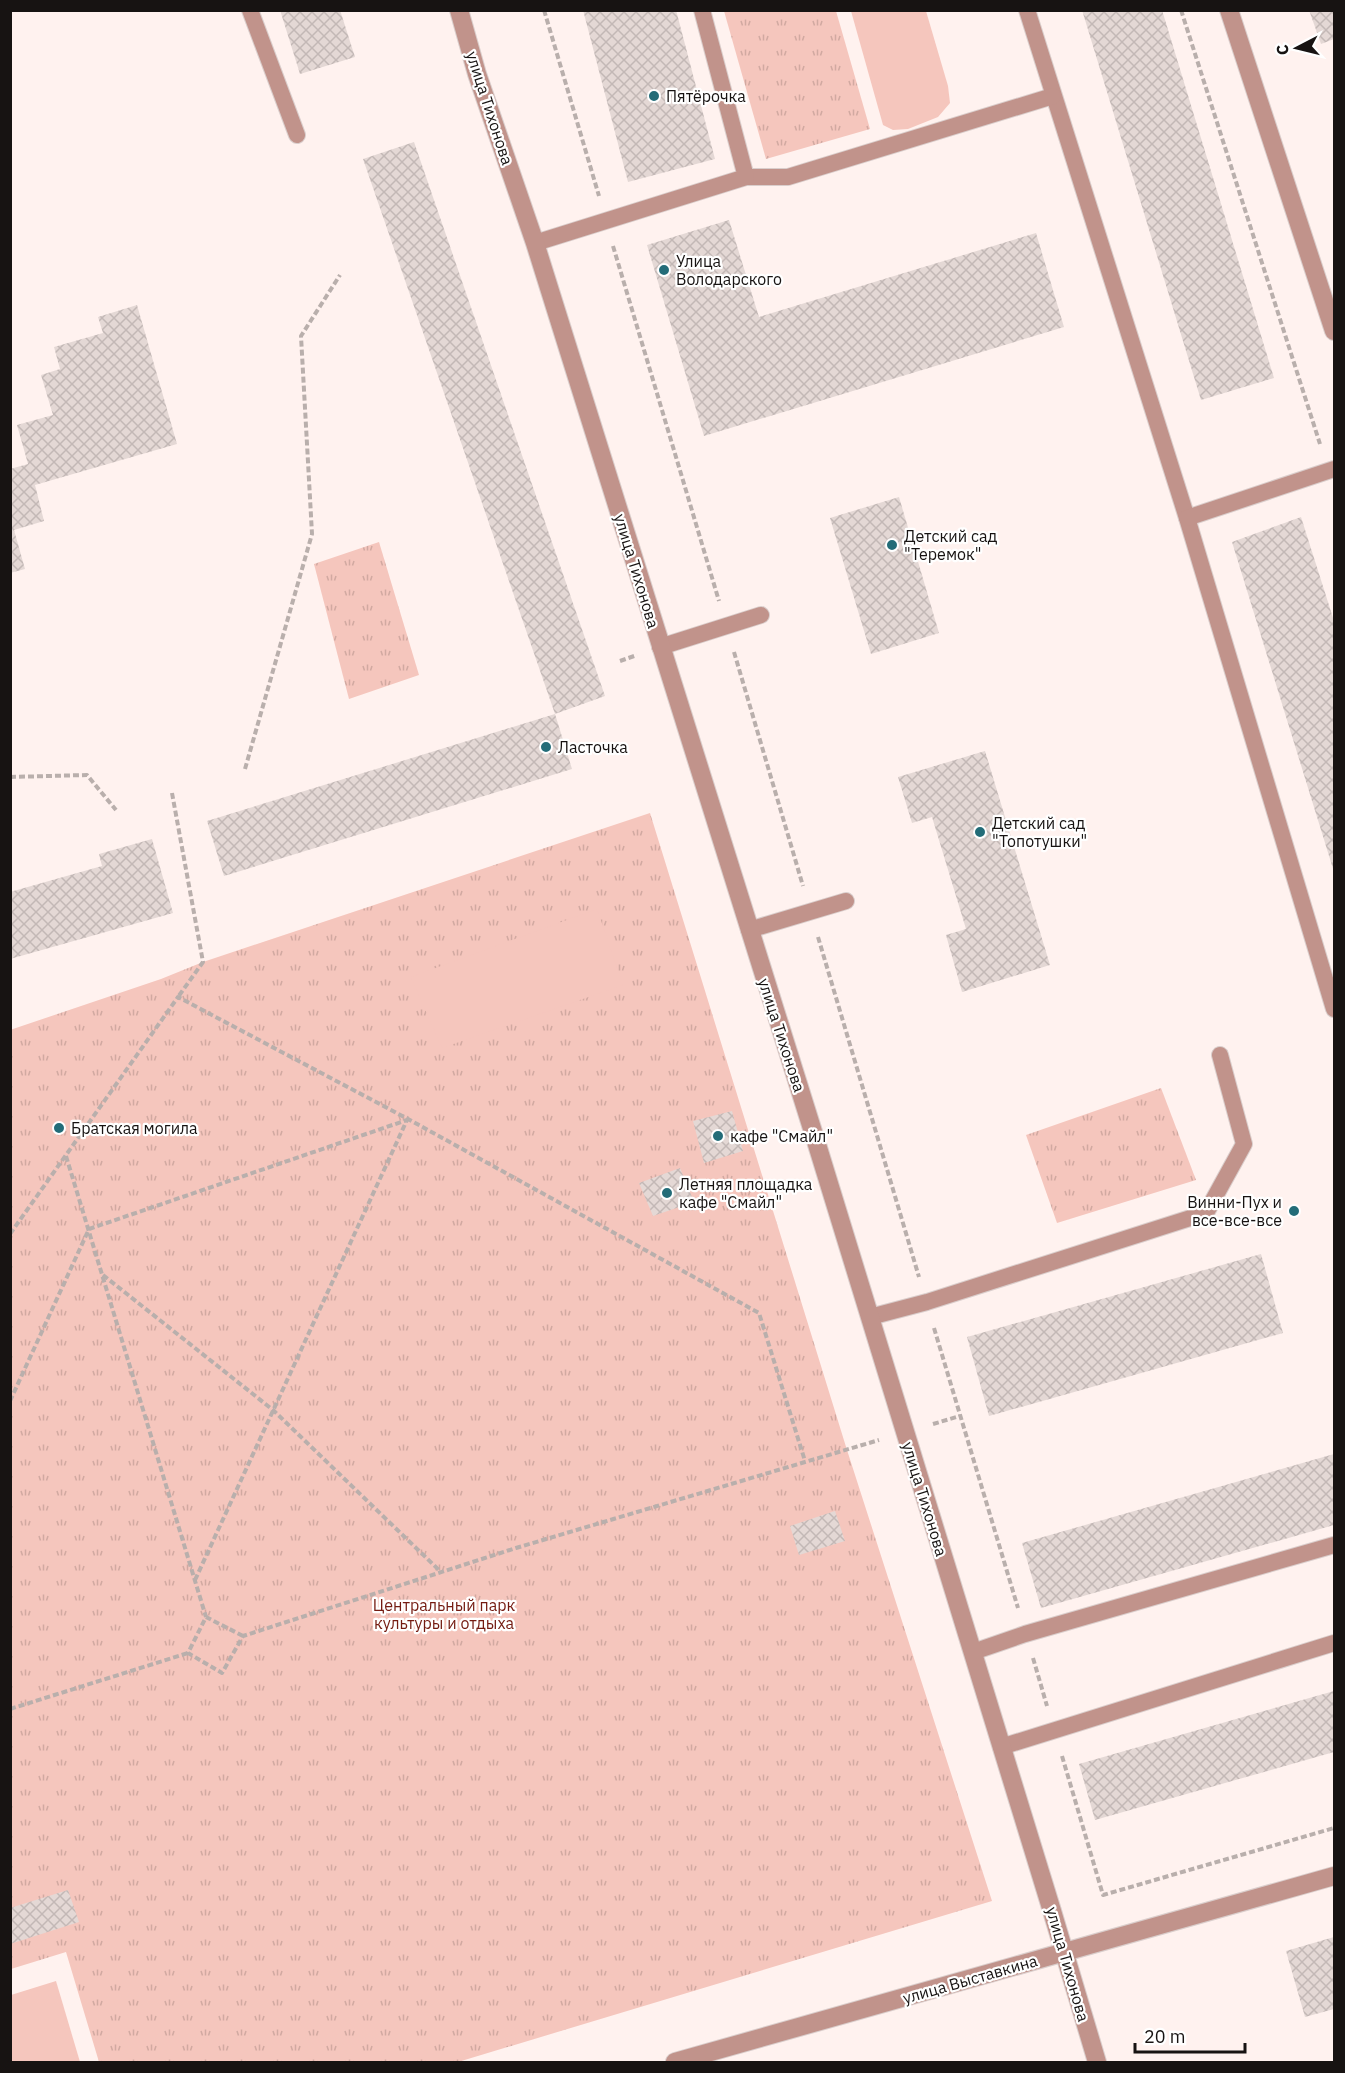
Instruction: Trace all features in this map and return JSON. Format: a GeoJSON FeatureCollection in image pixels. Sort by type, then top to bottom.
{"type":"FeatureCollection","features":[{"type":"Feature","properties":{"kind":"street","name":"улица Тихонова"},"geometry":{"type":"LineString","coordinates":[[459,10],[477,74],[535,243],[870,1317],[1097,2062]]}},
{"type":"Feature","properties":{"kind":"street"},"geometry":{"type":"LineString","coordinates":[[1229,10],[1335,331]]}},
{"type":"Feature","properties":{"kind":"street","name":"улица Выставкина"},"geometry":{"type":"LineString","coordinates":[[675,2062],[1335,1876]]}},
{"type":"Feature","properties":{"kind":"lane"},"geometry":{"type":"LineString","coordinates":[[250,10],[297,135]]}},
{"type":"Feature","properties":{"kind":"lane"},"geometry":{"type":"LineString","coordinates":[[702,10],[746,177]]}},
{"type":"Feature","properties":{"kind":"lane"},"geometry":{"type":"LineString","coordinates":[[1027,10],[1186,518],[1335,1010]]}},
{"type":"Feature","properties":{"kind":"lane"},"geometry":{"type":"LineString","coordinates":[[535,243],[746,177],[788,177],[1053,96]]}},
{"type":"Feature","properties":{"kind":"lane"},"geometry":{"type":"LineString","coordinates":[[1186,518],[1332,470]]}},
{"type":"Feature","properties":{"kind":"lane"},"geometry":{"type":"LineString","coordinates":[[660,647],[761,615]]}},
{"type":"Feature","properties":{"kind":"lane"},"geometry":{"type":"LineString","coordinates":[[749,930],[846,901]]}},
{"type":"Feature","properties":{"kind":"lane"},"geometry":{"type":"LineString","coordinates":[[870,1317],[927,1302],[1206,1213],[1244,1144],[1220,1055]]}},
{"type":"Feature","properties":{"kind":"lane"},"geometry":{"type":"LineString","coordinates":[[972,1652],[1025,1634],[1335,1545]]}},
{"type":"Feature","properties":{"kind":"lane"},"geometry":{"type":"LineString","coordinates":[[1001,1747],[1335,1644]]}},
{"type":"Feature","properties":{"kind":"path"},"geometry":{"type":"LineString","coordinates":[[544,10],[1103,1895],[1335,1828]]}},
{"type":"Feature","properties":{"kind":"path"},"geometry":{"type":"LineString","coordinates":[[1181,10],[1332,470]]}},
{"type":"Feature","properties":{"kind":"path"},"geometry":{"type":"LineString","coordinates":[[245,769],[312,534],[301,336],[340,275]]}},
{"type":"Feature","properties":{"kind":"path"},"geometry":{"type":"LineString","coordinates":[[10,777],[87,775],[116,810]]}},
{"type":"Feature","properties":{"kind":"path"},"geometry":{"type":"LineString","coordinates":[[10,1234],[203,962],[172,793]]}},
{"type":"Feature","properties":{"kind":"path"},"geometry":{"type":"LineString","coordinates":[[178,997],[408,1119],[759,1313],[805,1461]]}},
{"type":"Feature","properties":{"kind":"path"},"geometry":{"type":"LineString","coordinates":[[10,1401],[89,1229],[408,1119]]}},
{"type":"Feature","properties":{"kind":"path"},"geometry":{"type":"LineString","coordinates":[[195,1580],[408,1119]]}},
{"type":"Feature","properties":{"kind":"path"},"geometry":{"type":"LineString","coordinates":[[10,1709],[188,1653],[206,1617],[66,1155]]}},
{"type":"Feature","properties":{"kind":"path"},"geometry":{"type":"LineString","coordinates":[[102,1274],[273,1410],[441,1572]]}},
{"type":"Feature","properties":{"kind":"path"},"geometry":{"type":"LineString","coordinates":[[188,1653],[222,1673],[243,1636],[441,1572],[846,1450]]}},
{"type":"Feature","properties":{"kind":"path"},"geometry":{"type":"LineString","coordinates":[[206,1617],[243,1636]]}},
{"type":"Feature","properties":{"kind":"green space"},"geometry":{"type":"Polygon","coordinates":[[[724,11],[836,11],[870,129],[766,159],[724,11]]]}},
{"type":"Feature","properties":{"kind":"green space"},"geometry":{"type":"Polygon","coordinates":[[[851,11],[926,11],[948,86],[950,103],[938,117],[908,129],[893,130],[883,125],[851,11]]]}},
{"type":"Feature","properties":{"kind":"green space"},"geometry":{"type":"Polygon","coordinates":[[[379,542],[419,675],[349,699],[314,564],[379,542]]]}},
{"type":"Feature","properties":{"kind":"green space","name":"Центральный парк культуры и отдыха"},"geometry":{"type":"Polygon","coordinates":[[[650,813],[847,1450],[992,1901],[458,2062],[99,2062],[66,1952],[11,1969],[10,1030],[161,979],[203,962],[650,813]]]}},
{"type":"Feature","properties":{"kind":"green space"},"geometry":{"type":"Polygon","coordinates":[[[597,909],[623,985],[442,1048],[411,977],[597,909]]]}},
{"type":"Feature","properties":{"kind":"green space"},"geometry":{"type":"Polygon","coordinates":[[[1161,1088],[1196,1180],[1057,1223],[1026,1135],[1161,1088]]]}},
{"type":"Feature","properties":{"kind":"green space"},"geometry":{"type":"Polygon","coordinates":[[[56,1981],[80,2062],[11,2062],[11,1995],[56,1981]]]}},
{"type":"Feature","properties":{"kind":"building"},"geometry":{"type":"Polygon","coordinates":[[[280,10],[340,10],[355,57],[300,74],[280,10]]]}},
{"type":"Feature","properties":{"kind":"building"},"geometry":{"type":"Polygon","coordinates":[[[583,10],[676,10],[715,159],[628,182],[583,10]]]}},
{"type":"Feature","properties":{"kind":"building"},"geometry":{"type":"Polygon","coordinates":[[[1082,10],[1162,10],[1274,378],[1201,400],[1082,10]]]}},
{"type":"Feature","properties":{"kind":"building"},"geometry":{"type":"Polygon","coordinates":[[[1309,10],[1334,10],[1334,39],[1321,44],[1309,10]]]}},
{"type":"Feature","properties":{"kind":"building"},"geometry":{"type":"Polygon","coordinates":[[[414,142],[605,696],[555,714],[363,159],[414,142]]]}},
{"type":"Feature","properties":{"kind":"building"},"geometry":{"type":"Polygon","coordinates":[[[729,220],[759,317],[1036,233],[1064,327],[704,436],[647,245],[729,220]]]}},
{"type":"Feature","properties":{"kind":"building"},"geometry":{"type":"Polygon","coordinates":[[[137,305],[177,444],[35,485],[44,521],[14,530],[25,569],[10,573],[10,469],[28,464],[17,425],[53,415],[41,375],[60,369],[54,347],[103,333],[98,317],[137,305]]]}},
{"type":"Feature","properties":{"kind":"building"},"geometry":{"type":"Polygon","coordinates":[[[899,497],[939,633],[871,654],[830,518],[899,497]]]}},
{"type":"Feature","properties":{"kind":"building"},"geometry":{"type":"Polygon","coordinates":[[[1301,517],[1334,621],[1334,872],[1232,542],[1301,517]]]}},
{"type":"Feature","properties":{"kind":"building"},"geometry":{"type":"Polygon","coordinates":[[[555,714],[572,769],[224,876],[207,821],[555,714]]]}},
{"type":"Feature","properties":{"kind":"building"},"geometry":{"type":"Polygon","coordinates":[[[985,751],[1050,965],[962,992],[946,935],[966,929],[932,817],[912,823],[898,777],[985,751]]]}},
{"type":"Feature","properties":{"kind":"building"},"geometry":{"type":"Polygon","coordinates":[[[152,839],[173,913],[10,959],[10,892],[102,866],[99,854],[152,839]]]}},
{"type":"Feature","properties":{"kind":"building","name":"кафе \"Смайл\""},"geometry":{"type":"Polygon","coordinates":[[[732,1111],[743,1151],[704,1163],[693,1121],[732,1111]]]}},
{"type":"Feature","properties":{"kind":"building","name":"Летняя площадка кафе \"Смайл\""},"geometry":{"type":"Polygon","coordinates":[[[680,1168],[694,1202],[653,1216],[639,1183],[680,1168]]]}},
{"type":"Feature","properties":{"kind":"building"},"geometry":{"type":"Polygon","coordinates":[[[1261,1254],[1283,1333],[989,1416],[967,1337],[1261,1254]]]}},
{"type":"Feature","properties":{"kind":"building"},"geometry":{"type":"Polygon","coordinates":[[[1334,1454],[1334,1525],[1041,1608],[1022,1543],[1334,1454]]]}},
{"type":"Feature","properties":{"kind":"building"},"geometry":{"type":"Polygon","coordinates":[[[835,1511],[845,1541],[799,1555],[790,1526],[835,1511]]]}},
{"type":"Feature","properties":{"kind":"building"},"geometry":{"type":"Polygon","coordinates":[[[1334,1691],[1334,1752],[1095,1820],[1079,1764],[1334,1691]]]}},
{"type":"Feature","properties":{"kind":"building"},"geometry":{"type":"Polygon","coordinates":[[[68,1890],[79,1922],[10,1944],[10,1908],[68,1890]]]}},
{"type":"Feature","properties":{"kind":"building"},"geometry":{"type":"Polygon","coordinates":[[[1334,1937],[1334,2009],[1305,2017],[1286,1951],[1334,1937]]]}},
{"type":"Feature","properties":{"kind":"place","name":"Пятёрочка"},"geometry":{"type":"Point","coordinates":[654,96]}},
{"type":"Feature","properties":{"kind":"place","name":"Улица Володарского"},"geometry":{"type":"Point","coordinates":[664,270]}},
{"type":"Feature","properties":{"kind":"place","name":"Детский сад \"Теремок\""},"geometry":{"type":"Point","coordinates":[892,545]}},
{"type":"Feature","properties":{"kind":"place","name":"Ласточка"},"geometry":{"type":"Point","coordinates":[546,747]}},
{"type":"Feature","properties":{"kind":"place","name":"Детский сад \"Топотушки\""},"geometry":{"type":"Point","coordinates":[980,832]}},
{"type":"Feature","properties":{"kind":"place","name":"Братская могила"},"geometry":{"type":"Point","coordinates":[59,1128]}},
{"type":"Feature","properties":{"kind":"place","name":"кафе \"Смайл\""},"geometry":{"type":"Point","coordinates":[718,1136]}},
{"type":"Feature","properties":{"kind":"place","name":"Летняя площадка кафе \"Смайл\""},"geometry":{"type":"Point","coordinates":[667,1193]}},
{"type":"Feature","properties":{"kind":"place","name":"Винни-Пух и все-все-все"},"geometry":{"type":"Point","coordinates":[1294,1211]}}]}
